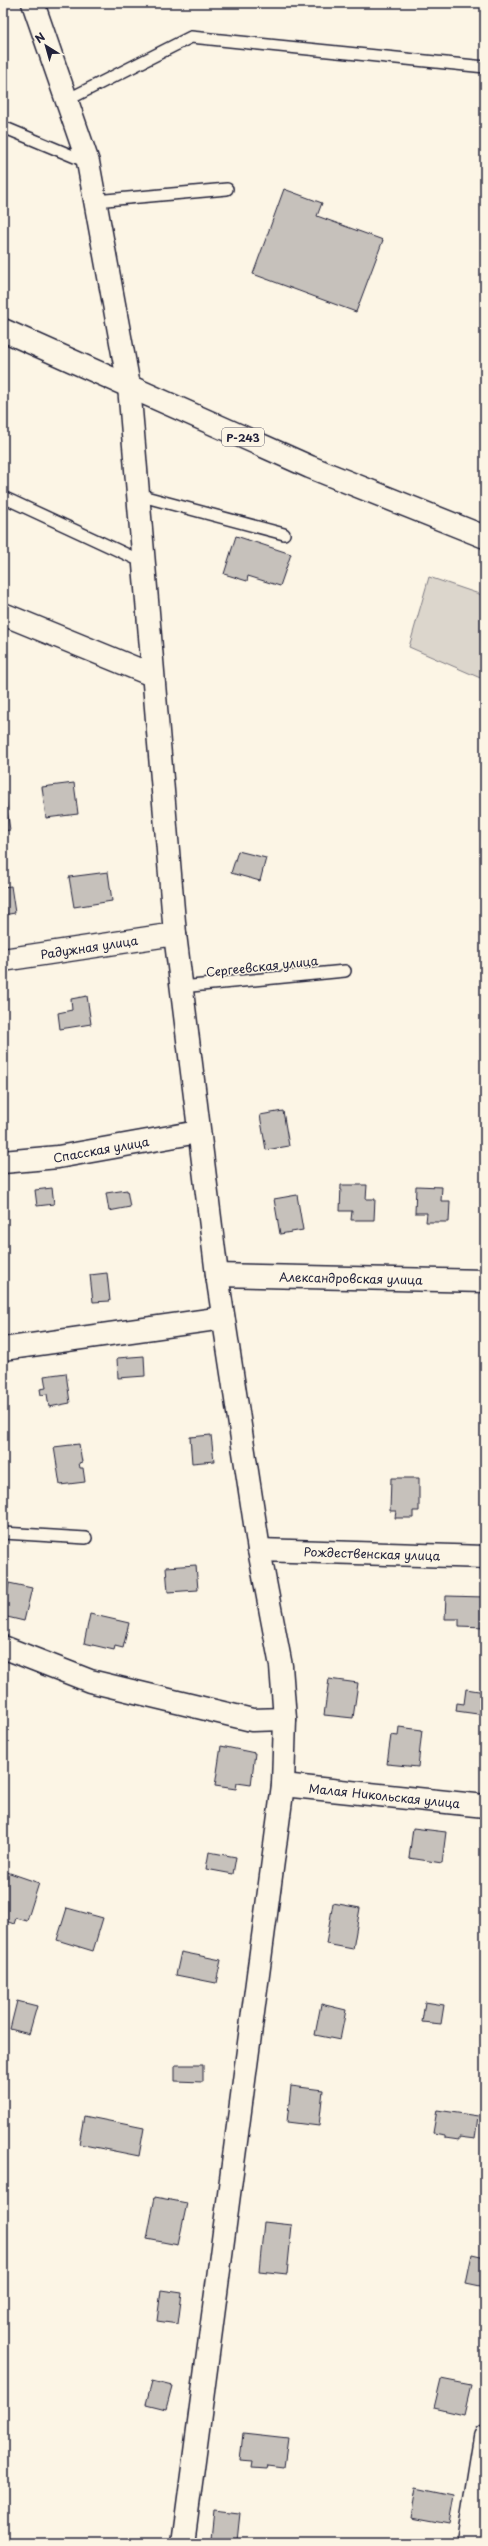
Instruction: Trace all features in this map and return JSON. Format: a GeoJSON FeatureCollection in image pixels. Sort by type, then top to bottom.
{"type":"FeatureCollection","features":[{"type":"Feature","properties":{"kind":"main road"},"geometry":{"type":"LineString","coordinates":[[33,3],[88,162],[129,386],[152,674],[181,987],[198,1132],[223,1318],[259,1550],[281,1666],[285,1719],[283,1785],[183,2543]]}},
{"type":"Feature","properties":{"kind":"main road","name":"Р-243"},"geometry":{"type":"LineString","coordinates":[[3,330],[310,467],[485,537]]}},
{"type":"Feature","properties":{"kind":"main road"},"geometry":{"type":"LineString","coordinates":[[3,614],[152,674]]}},
{"type":"Feature","properties":{"kind":"main road","name":"Радужная улица"},"geometry":{"type":"LineString","coordinates":[[3,960],[175,934]]}},
{"type":"Feature","properties":{"kind":"main road","name":"Спасская улица"},"geometry":{"type":"LineString","coordinates":[[3,1162],[58,1157],[198,1132]]}},
{"type":"Feature","properties":{"kind":"main road","name":"Александровская улица"},"geometry":{"type":"LineString","coordinates":[[217,1275],[485,1281]]}},
{"type":"Feature","properties":{"kind":"main road"},"geometry":{"type":"LineString","coordinates":[[3,1349],[223,1318]]}},
{"type":"Feature","properties":{"kind":"main road","name":"Рождественская улица"},"geometry":{"type":"LineString","coordinates":[[259,1550],[485,1557]]}},
{"type":"Feature","properties":{"kind":"main road"},"geometry":{"type":"LineString","coordinates":[[3,1647],[90,1682],[252,1720],[285,1719]]}},
{"type":"Feature","properties":{"kind":"main road","name":"Малая Никольская улица"},"geometry":{"type":"LineString","coordinates":[[283,1785],[485,1806]]}},
{"type":"Feature","properties":{"kind":"main road"},"geometry":{"type":"LineString","coordinates":[[468,2543],[485,2437]]}},
{"type":"Feature","properties":{"kind":"lane"},"geometry":{"type":"LineString","coordinates":[[67,100],[191,37],[485,67]]}},
{"type":"Feature","properties":{"kind":"lane"},"geometry":{"type":"LineString","coordinates":[[3,127],[88,162]]}},
{"type":"Feature","properties":{"kind":"lane"},"geometry":{"type":"LineString","coordinates":[[95,201],[227,189]]}},
{"type":"Feature","properties":{"kind":"lane"},"geometry":{"type":"LineString","coordinates":[[138,495],[284,534]]}},
{"type":"Feature","properties":{"kind":"lane"},"geometry":{"type":"LineString","coordinates":[[3,498],[143,562]]}},
{"type":"Feature","properties":{"kind":"lane","name":"Сергеевская улица"},"geometry":{"type":"LineString","coordinates":[[181,987],[345,971]]}},
{"type":"Feature","properties":{"kind":"lane"},"geometry":{"type":"LineString","coordinates":[[3,1533],[86,1538]]}},
{"type":"Feature","properties":{"kind":"shaded area"},"geometry":{"type":"Polygon","coordinates":[[[429,577],[485,596],[485,680],[409,647],[429,577]]]}},
{"type":"Feature","properties":{"kind":"building"},"geometry":{"type":"Polygon","coordinates":[[[284,189],[322,203],[317,216],[383,240],[356,312],[253,274],[284,189]]]}},
{"type":"Feature","properties":{"kind":"building"},"geometry":{"type":"Polygon","coordinates":[[[236,536],[291,554],[280,586],[248,576],[247,581],[224,574],[236,536]]]}},
{"type":"Feature","properties":{"kind":"building"},"geometry":{"type":"Polygon","coordinates":[[[74,783],[78,814],[46,818],[42,787],[74,783]]]}},
{"type":"Feature","properties":{"kind":"building"},"geometry":{"type":"Polygon","coordinates":[[[3,795],[5,795],[10,830],[3,831],[3,795]]]}},
{"type":"Feature","properties":{"kind":"building"},"geometry":{"type":"Polygon","coordinates":[[[238,851],[266,858],[260,881],[231,873],[238,851]]]}},
{"type":"Feature","properties":{"kind":"building"},"geometry":{"type":"Polygon","coordinates":[[[108,872],[112,901],[74,907],[69,877],[108,872]]]}},
{"type":"Feature","properties":{"kind":"building"},"geometry":{"type":"Polygon","coordinates":[[[11,886],[15,913],[3,915],[3,887],[11,886]]]}},
{"type":"Feature","properties":{"kind":"building"},"geometry":{"type":"Polygon","coordinates":[[[87,996],[91,1024],[60,1029],[58,1013],[72,1010],[71,999],[87,996]]]}},
{"type":"Feature","properties":{"kind":"building"},"geometry":{"type":"Polygon","coordinates":[[[283,1111],[289,1146],[266,1150],[260,1115],[283,1111]]]}},
{"type":"Feature","properties":{"kind":"building"},"geometry":{"type":"Polygon","coordinates":[[[341,1185],[367,1185],[366,1199],[375,1199],[374,1220],[351,1220],[352,1211],[340,1211],[341,1185]]]}},
{"type":"Feature","properties":{"kind":"building"},"geometry":{"type":"Polygon","coordinates":[[[416,1186],[442,1187],[441,1201],[450,1201],[449,1222],[426,1222],[427,1213],[415,1213],[416,1186]]]}},
{"type":"Feature","properties":{"kind":"building"},"geometry":{"type":"Polygon","coordinates":[[[52,1188],[54,1204],[37,1206],[35,1190],[52,1188]]]}},
{"type":"Feature","properties":{"kind":"building"},"geometry":{"type":"Polygon","coordinates":[[[127,1190],[130,1207],[109,1211],[106,1193],[127,1190]]]}},
{"type":"Feature","properties":{"kind":"building"},"geometry":{"type":"Polygon","coordinates":[[[297,1195],[303,1230],[280,1234],[274,1199],[297,1195]]]}},
{"type":"Feature","properties":{"kind":"building"},"geometry":{"type":"Polygon","coordinates":[[[107,1273],[110,1301],[93,1302],[90,1275],[107,1273]]]}},
{"type":"Feature","properties":{"kind":"building"},"geometry":{"type":"Polygon","coordinates":[[[144,1356],[145,1376],[118,1378],[117,1358],[144,1356]]]}},
{"type":"Feature","properties":{"kind":"building"},"geometry":{"type":"Polygon","coordinates":[[[66,1373],[70,1403],[49,1407],[47,1394],[41,1395],[40,1389],[46,1388],[44,1376],[66,1373]]]}},
{"type":"Feature","properties":{"kind":"building"},"geometry":{"type":"Polygon","coordinates":[[[211,1435],[214,1461],[192,1463],[190,1437],[211,1435]]]}},
{"type":"Feature","properties":{"kind":"building"},"geometry":{"type":"Polygon","coordinates":[[[79,1444],[82,1462],[79,1463],[80,1468],[83,1468],[85,1482],[60,1485],[54,1447],[79,1444]]]}},
{"type":"Feature","properties":{"kind":"building"},"geometry":{"type":"Polygon","coordinates":[[[391,1478],[419,1478],[419,1511],[413,1511],[413,1518],[395,1518],[396,1511],[390,1511],[391,1478]]]}},
{"type":"Feature","properties":{"kind":"building"},"geometry":{"type":"Polygon","coordinates":[[[196,1565],[198,1590],[168,1592],[166,1567],[196,1565]]]}},
{"type":"Feature","properties":{"kind":"building"},"geometry":{"type":"Polygon","coordinates":[[[9,1583],[32,1588],[24,1621],[3,1616],[3,1596],[6,1597],[9,1583]]]}},
{"type":"Feature","properties":{"kind":"building"},"geometry":{"type":"Polygon","coordinates":[[[446,1596],[485,1597],[485,1627],[459,1626],[459,1619],[445,1619],[446,1596]]]}},
{"type":"Feature","properties":{"kind":"building"},"geometry":{"type":"Polygon","coordinates":[[[90,1614],[129,1623],[123,1648],[115,1646],[114,1650],[84,1643],[90,1614]]]}},
{"type":"Feature","properties":{"kind":"building"},"geometry":{"type":"Polygon","coordinates":[[[329,1679],[358,1683],[353,1718],[324,1715],[329,1679]]]}},
{"type":"Feature","properties":{"kind":"building"},"geometry":{"type":"Polygon","coordinates":[[[466,1689],[485,1692],[485,1715],[456,1711],[457,1703],[464,1704],[466,1689]]]}},
{"type":"Feature","properties":{"kind":"building"},"geometry":{"type":"Polygon","coordinates":[[[399,1727],[422,1730],[418,1767],[387,1764],[391,1735],[398,1736],[399,1727]]]}},
{"type":"Feature","properties":{"kind":"building"},"geometry":{"type":"Polygon","coordinates":[[[221,1746],[255,1753],[251,1785],[237,1783],[236,1789],[215,1786],[221,1746]]]}},
{"type":"Feature","properties":{"kind":"building"},"geometry":{"type":"Polygon","coordinates":[[[413,1828],[446,1832],[442,1863],[409,1858],[413,1828]]]}},
{"type":"Feature","properties":{"kind":"building"},"geometry":{"type":"Polygon","coordinates":[[[209,1852],[236,1857],[233,1874],[206,1869],[209,1852]]]}},
{"type":"Feature","properties":{"kind":"building"},"geometry":{"type":"Polygon","coordinates":[[[7,1872],[39,1883],[27,1921],[16,1918],[14,1924],[3,1920],[3,1884],[7,1872]]]}},
{"type":"Feature","properties":{"kind":"building"},"geometry":{"type":"Polygon","coordinates":[[[333,1903],[360,1908],[353,1949],[326,1944],[333,1903]]]}},
{"type":"Feature","properties":{"kind":"building"},"geometry":{"type":"Polygon","coordinates":[[[67,1908],[103,1918],[93,1951],[57,1940],[67,1908]]]}},
{"type":"Feature","properties":{"kind":"building"},"geometry":{"type":"Polygon","coordinates":[[[181,1952],[221,1960],[216,1983],[176,1975],[181,1952]]]}},
{"type":"Feature","properties":{"kind":"building"},"geometry":{"type":"Polygon","coordinates":[[[17,2001],[37,2006],[29,2034],[10,2029],[17,2001]]]}},
{"type":"Feature","properties":{"kind":"building"},"geometry":{"type":"Polygon","coordinates":[[[425,2002],[444,2005],[441,2024],[422,2022],[425,2002]]]}},
{"type":"Feature","properties":{"kind":"building"},"geometry":{"type":"Polygon","coordinates":[[[321,2004],[346,2010],[340,2040],[315,2035],[321,2004]]]}},
{"type":"Feature","properties":{"kind":"building"},"geometry":{"type":"Polygon","coordinates":[[[175,2065],[203,2065],[203,2082],[175,2081],[175,2065]]]}},
{"type":"Feature","properties":{"kind":"building"},"geometry":{"type":"Polygon","coordinates":[[[291,2086],[323,2090],[319,2126],[287,2122],[291,2086]]]}},
{"type":"Feature","properties":{"kind":"building"},"geometry":{"type":"Polygon","coordinates":[[[437,2110],[478,2116],[475,2139],[459,2137],[459,2140],[445,2138],[445,2135],[433,2133],[437,2110]]]}},
{"type":"Feature","properties":{"kind":"building"},"geometry":{"type":"Polygon","coordinates":[[[84,2116],[144,2128],[139,2156],[79,2144],[84,2116]]]}},
{"type":"Feature","properties":{"kind":"building"},"geometry":{"type":"Polygon","coordinates":[[[155,2197],[187,2203],[178,2245],[147,2239],[155,2197]]]}},
{"type":"Feature","properties":{"kind":"building"},"geometry":{"type":"Polygon","coordinates":[[[264,2222],[292,2225],[287,2274],[259,2271],[264,2222]]]}},
{"type":"Feature","properties":{"kind":"building"},"geometry":{"type":"Polygon","coordinates":[[[472,2254],[485,2257],[485,2287],[466,2283],[472,2254]]]}},
{"type":"Feature","properties":{"kind":"building"},"geometry":{"type":"Polygon","coordinates":[[[161,2290],[182,2293],[178,2324],[157,2321],[161,2290]]]}},
{"type":"Feature","properties":{"kind":"building"},"geometry":{"type":"Polygon","coordinates":[[[441,2379],[471,2385],[464,2415],[434,2408],[441,2379]]]}},
{"type":"Feature","properties":{"kind":"building"},"geometry":{"type":"Polygon","coordinates":[[[152,2381],[172,2386],[166,2409],[146,2404],[152,2381]]]}},
{"type":"Feature","properties":{"kind":"building"},"geometry":{"type":"Polygon","coordinates":[[[243,2433],[288,2438],[284,2467],[268,2465],[267,2469],[252,2468],[253,2462],[240,2461],[243,2433]]]}},
{"type":"Feature","properties":{"kind":"building"},"geometry":{"type":"Polygon","coordinates":[[[416,2487],[454,2495],[449,2524],[411,2517],[416,2487]]]}},
{"type":"Feature","properties":{"kind":"building"},"geometry":{"type":"Polygon","coordinates":[[[214,2510],[240,2513],[237,2541],[211,2539],[214,2510]]]}}]}
